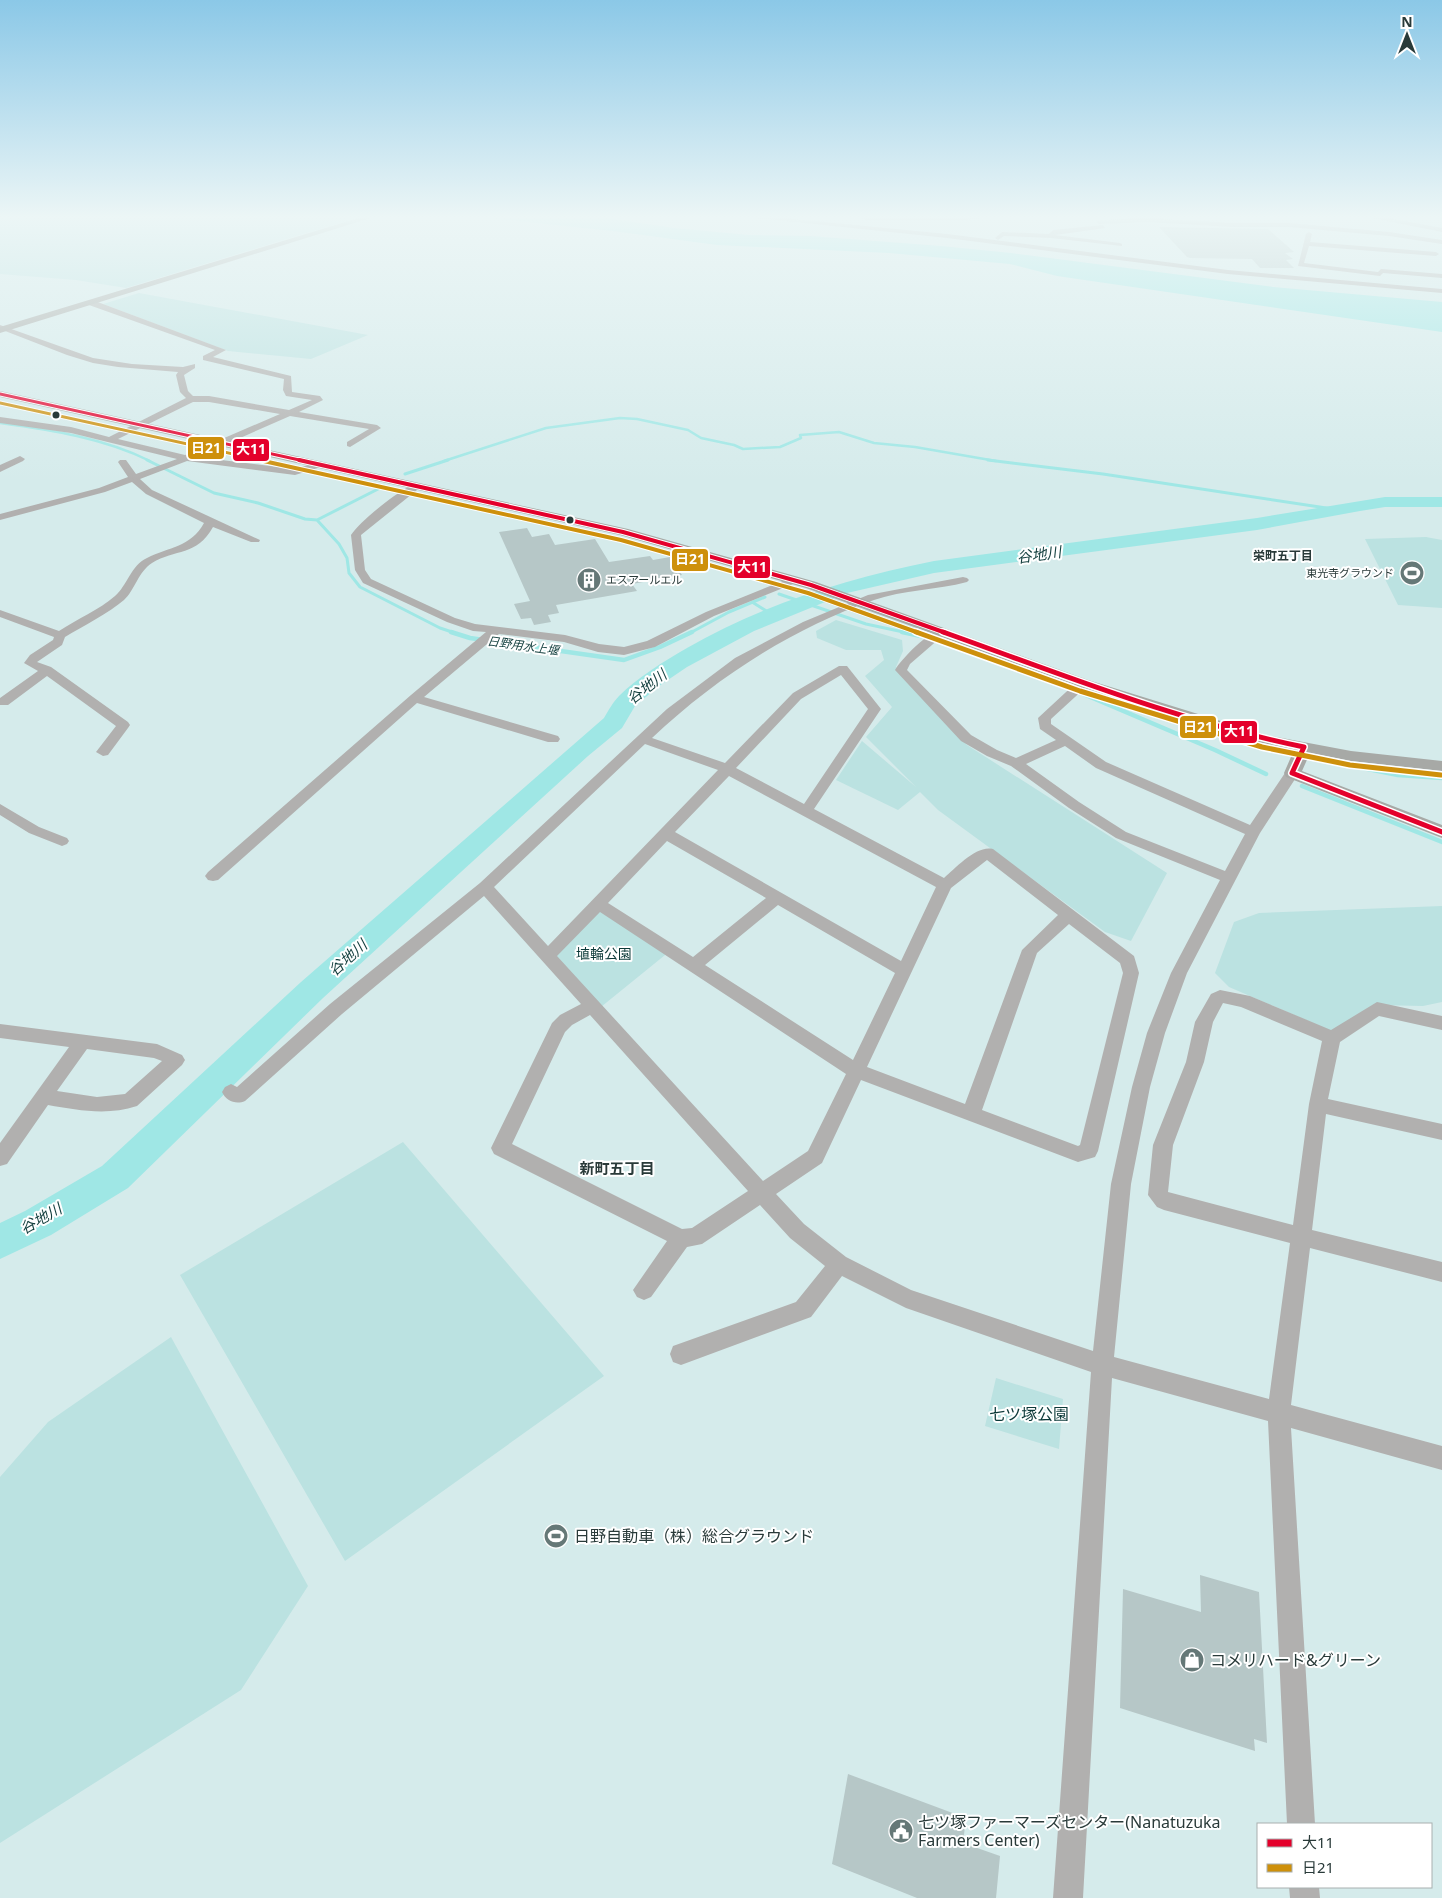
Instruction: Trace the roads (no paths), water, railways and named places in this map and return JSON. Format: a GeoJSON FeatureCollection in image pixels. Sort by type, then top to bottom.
{"type":"FeatureCollection","features":[{"type":"Feature","properties":{"kind":"main road"},"geometry":{"type":"LineString","coordinates":[[2,329],[76,305]]}},
{"type":"Feature","properties":{"kind":"main road"},"geometry":{"type":"LineString","coordinates":[[2,329],[87,305]]}},
{"type":"Feature","properties":{"kind":"main road"},"geometry":{"type":"LineString","coordinates":[[0,394],[623,532],[814,586],[1083,683],[1212,724],[1304,747],[1351,756],[1442,766]]}},
{"type":"Feature","properties":{"kind":"main road"},"geometry":{"type":"LineString","coordinates":[[1304,747],[1292,774],[1442,832]]}},
{"type":"Feature","properties":{"kind":"street"},"geometry":{"type":"LineString","coordinates":[[96,305],[222,350],[184,370],[180,375],[184,392],[192,399]]}},
{"type":"Feature","properties":{"kind":"street"},"geometry":{"type":"LineString","coordinates":[[2,329],[47,346],[97,361],[184,370]]}},
{"type":"Feature","properties":{"kind":"street"},"geometry":{"type":"LineString","coordinates":[[0,517],[102,490],[170,465],[319,400],[317,398],[289,394],[287,390],[288,378],[206,358]]}},
{"type":"Feature","properties":{"kind":"street"},"geometry":{"type":"LineString","coordinates":[[110,440],[192,399],[209,399],[377,428],[350,444]]}},
{"type":"Feature","properties":{"kind":"street"},"geometry":{"type":"LineString","coordinates":[[0,420],[71,430],[186,458],[295,472],[318,465]]}},
{"type":"Feature","properties":{"kind":"street"},"geometry":{"type":"LineString","coordinates":[[0,469],[20,459]]}},
{"type":"Feature","properties":{"kind":"street"},"geometry":{"type":"LineString","coordinates":[[123,462],[132,478],[149,492],[210,522],[255,540]]}},
{"type":"Feature","properties":{"kind":"street"},"geometry":{"type":"LineString","coordinates":[[417,486],[405,493],[360,529],[356,535],[360,570],[367,581],[451,620],[473,628],[487,637],[565,639],[615,651],[634,650],[651,644],[710,614],[794,580]]}},
{"type":"Feature","properties":{"kind":"street"},"geometry":{"type":"LineString","coordinates":[[0,507],[33,508]]}},
{"type":"Feature","properties":{"kind":"street"},"geometry":{"type":"LineString","coordinates":[[103,752],[123,725],[47,670],[30,663],[34,658],[58,642],[60,635],[121,597],[125,589],[148,561],[187,548],[205,533],[210,522]]}},
{"type":"Feature","properties":{"kind":"street"},"geometry":{"type":"LineString","coordinates":[[231,1092],[239,1096],[336,1009],[485,887],[682,704],[739,661],[807,624],[857,602],[872,597],[963,580]]}},
{"type":"Feature","properties":{"kind":"street"},"geometry":{"type":"LineString","coordinates":[[0,613],[60,635]]}},
{"type":"Feature","properties":{"kind":"street"},"geometry":{"type":"LineString","coordinates":[[941,632],[905,662],[901,670],[966,738],[992,754],[1016,763],[1074,805],[1121,835],[1228,878]]}},
{"type":"Feature","properties":{"kind":"street"},"geometry":{"type":"LineString","coordinates":[[213,876],[487,637]]}},
{"type":"Feature","properties":{"kind":"street"},"geometry":{"type":"LineString","coordinates":[[548,956],[798,696],[842,669],[875,709],[806,811]]}},
{"type":"Feature","properties":{"kind":"street"},"geometry":{"type":"LineString","coordinates":[[2,702],[47,670]]}},
{"type":"Feature","properties":{"kind":"street"},"geometry":{"type":"LineString","coordinates":[[1083,683],[1044,718],[1045,726],[1101,765],[1253,832]]}},
{"type":"Feature","properties":{"kind":"street"},"geometry":{"type":"LineString","coordinates":[[415,698],[553,739]]}},
{"type":"Feature","properties":{"kind":"street"},"geometry":{"type":"LineString","coordinates":[[643,739],[727,770],[945,885]]}},
{"type":"Feature","properties":{"kind":"street"},"geometry":{"type":"LineString","coordinates":[[1016,763],[1064,741]]}},
{"type":"Feature","properties":{"kind":"street"},"geometry":{"type":"LineString","coordinates":[[1068,1898],[1102,1364],[1121,1184],[1141,1087],[1156,1033],[1179,973],[1253,832],[1292,774]]}},
{"type":"Feature","properties":{"kind":"street"},"geometry":{"type":"LineString","coordinates":[[0,809],[34,830],[62,842]]}},
{"type":"Feature","properties":{"kind":"street"},"geometry":{"type":"LineString","coordinates":[[667,834],[903,970]]}},
{"type":"Feature","properties":{"kind":"street"},"geometry":{"type":"LineString","coordinates":[[592,1006],[566,1020],[558,1028],[501,1148],[681,1238],[695,1238],[815,1157],[856,1071],[903,970],[945,885],[983,855],[988,854],[1128,960],[1131,973],[1088,1151],[1078,1154],[856,1071],[599,904]]}},
{"type":"Feature","properties":{"kind":"street"},"geometry":{"type":"LineString","coordinates":[[485,887],[797,1231],[839,1264],[906,1298],[1102,1364],[1442,1458]]}},
{"type":"Feature","properties":{"kind":"street"},"geometry":{"type":"LineString","coordinates":[[693,966],[776,897]]}},
{"type":"Feature","properties":{"kind":"street"},"geometry":{"type":"LineString","coordinates":[[971,1114],[1030,950],[1068,915]]}},
{"type":"Feature","properties":{"kind":"street"},"geometry":{"type":"LineString","coordinates":[[1332,1038],[1244,1001],[1220,996],[1216,999],[1204,1022],[1195,1062],[1163,1145],[1158,1195],[1164,1201],[1442,1272]]}},
{"type":"Feature","properties":{"kind":"street"},"geometry":{"type":"LineString","coordinates":[[1301,1823],[1279,1413],[1318,1104],[1332,1038],[1377,1009],[1442,1024]]}},
{"type":"Feature","properties":{"kind":"street"},"geometry":{"type":"LineString","coordinates":[[3,1035],[156,1051],[176,1060],[130,1101],[97,1105],[44,1097]]}},
{"type":"Feature","properties":{"kind":"street"},"geometry":{"type":"LineString","coordinates":[[0,1158],[82,1042]]}},
{"type":"Feature","properties":{"kind":"street"},"geometry":{"type":"LineString","coordinates":[[1318,1104],[1442,1132]]}},
{"type":"Feature","properties":{"kind":"street"},"geometry":{"type":"LineString","coordinates":[[644,1290],[681,1238]]}},
{"type":"Feature","properties":{"kind":"street"},"geometry":{"type":"LineString","coordinates":[[681,1354],[803,1310],[839,1264]]}},
{"type":"Feature","properties":{"kind":"water"},"geometry":{"type":"Polygon","coordinates":[[[1253,305],[1442,305],[1442,332],[1253,305]]]}},
{"type":"Feature","properties":{"kind":"waterway"},"geometry":{"type":"LineString","coordinates":[[444,461],[546,428],[620,418],[637,419],[688,430],[701,438],[734,445],[743,449],[780,447],[801,438],[800,435],[839,432],[874,443],[915,447],[995,461]]}},
{"type":"Feature","properties":{"kind":"waterway"},"geometry":{"type":"LineString","coordinates":[[0,423],[77,436],[114,446],[150,461]]}},
{"type":"Feature","properties":{"kind":"waterway"},"geometry":{"type":"LineString","coordinates":[[147,460],[214,493],[258,503],[305,519],[317,520]]}},
{"type":"Feature","properties":{"kind":"waterway"},"geometry":{"type":"LineString","coordinates":[[405,474],[448,460]]}},
{"type":"Feature","properties":{"kind":"waterway"},"geometry":{"type":"LineString","coordinates":[[988,460],[995,461]]}},
{"type":"Feature","properties":{"kind":"waterway"},"geometry":{"type":"LineString","coordinates":[[995,461],[1103,474],[1333,509]]}},
{"type":"Feature","properties":{"kind":"waterway"},"geometry":{"type":"LineString","coordinates":[[317,520],[384,486]]}},
{"type":"Feature","properties":{"kind":"waterway","name":"谷地川"},"geometry":{"type":"LineString","coordinates":[[0,1242],[38,1223],[115,1177],[312,990],[579,751],[613,723],[626,702],[651,681],[712,643],[746,626],[840,589],[934,567],[1257,524],[1360,505],[1385,502],[1442,502]]}},
{"type":"Feature","properties":{"kind":"waterway","name":"日野用水上堰"},"geometry":{"type":"LineString","coordinates":[[317,520],[339,544],[347,558],[349,573],[360,587],[440,628],[455,633]]}},
{"type":"Feature","properties":{"kind":"waterway","name":"日野用水上堰"},"geometry":{"type":"LineString","coordinates":[[779,594],[866,624],[908,633]]}},
{"type":"Feature","properties":{"kind":"waterway","name":"日野用水上堰"},"geometry":{"type":"LineString","coordinates":[[752,602],[765,597]]}},
{"type":"Feature","properties":{"kind":"waterway","name":"日野用水上堰"},"geometry":{"type":"LineString","coordinates":[[691,633],[729,612],[752,602]]}},
{"type":"Feature","properties":{"kind":"waterway"},"geometry":{"type":"LineString","coordinates":[[752,602],[773,615]]}},
{"type":"Feature","properties":{"kind":"waterway","name":"日野用水上堰"},"geometry":{"type":"LineString","coordinates":[[451,632],[470,638],[624,660],[660,647],[691,633]]}},
{"type":"Feature","properties":{"kind":"waterway","name":"日野用水上堰"},"geometry":{"type":"LineString","coordinates":[[902,632],[930,638]]}},
{"type":"Feature","properties":{"kind":"waterway","name":"日野用水上堰"},"geometry":{"type":"LineString","coordinates":[[937,641],[1072,689]]}},
{"type":"Feature","properties":{"kind":"waterway","name":"日野用水上堰"},"geometry":{"type":"LineString","coordinates":[[1081,693],[1215,750],[1266,774]]}},
{"type":"Feature","properties":{"kind":"waterway"},"geometry":{"type":"LineString","coordinates":[[1333,762],[1398,775],[1442,778]]}},
{"type":"Feature","properties":{"kind":"waterway","name":"日野用水上堰"},"geometry":{"type":"LineString","coordinates":[[1302,786],[1442,842]]}},
{"type":"Feature","properties":{"kind":"place","name":"東光寺グラウンド"},"geometry":{"type":"Point","coordinates":[1412,573]}},
{"type":"Feature","properties":{"kind":"place","name":"エスアールエル"},"geometry":{"type":"Point","coordinates":[589,580]}},
{"type":"Feature","properties":{"kind":"place","name":"日野自動車（株）総合グラウンド"},"geometry":{"type":"Point","coordinates":[556,1536]}},
{"type":"Feature","properties":{"kind":"place","name":"コメリハード&グリーン"},"geometry":{"type":"Point","coordinates":[1192,1660]}},
{"type":"Feature","properties":{"kind":"place","name":"七ツ塚ファーマーズセンター(Nanatuzuka Farmers Center)"},"geometry":{"type":"Point","coordinates":[901,1831]}},
{"type":"Feature","properties":{"kind":"district","name":"栄町五丁目"},"geometry":{"type":"Point","coordinates":[1283,556]}},
{"type":"Feature","properties":{"kind":"district","name":"新町五丁目"},"geometry":{"type":"Point","coordinates":[617,1169]}},
{"type":"Feature","properties":{"kind":"park label","name":"埴輪公園"},"geometry":{"type":"Point","coordinates":[604,954]}},
{"type":"Feature","properties":{"kind":"park label","name":"七ツ塚公園"},"geometry":{"type":"Point","coordinates":[1029,1414]}}]}
